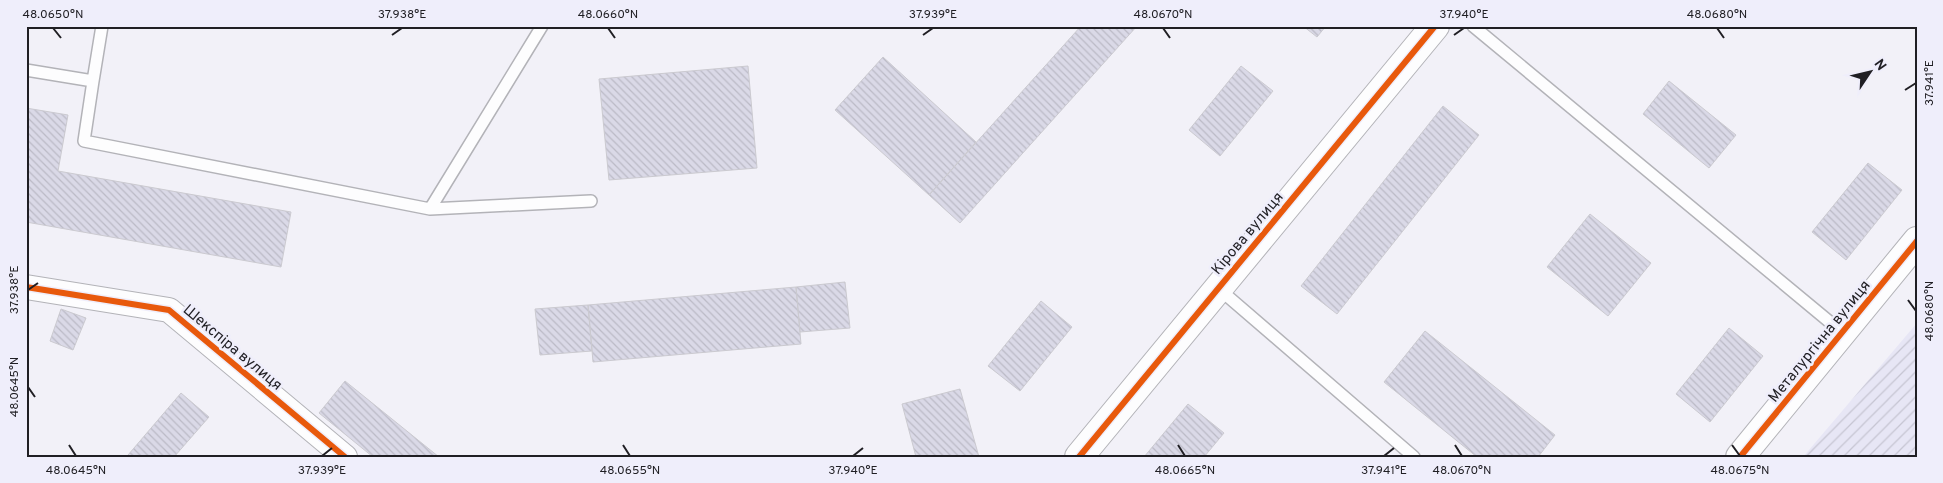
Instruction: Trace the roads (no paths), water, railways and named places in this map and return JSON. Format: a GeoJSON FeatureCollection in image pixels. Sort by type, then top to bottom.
{"type":"FeatureCollection","features":[{"type":"Feature","properties":{"kind":"street","name":"Кірова вулиця"},"geometry":{"type":"LineString","coordinates":[[1079,457],[1435,26]]}},
{"type":"Feature","properties":{"kind":"street","name":"Металургічна вулиця"},"geometry":{"type":"LineString","coordinates":[[1740,457],[1917,241]]}},
{"type":"Feature","properties":{"kind":"street","name":"Шекспіра вулиця"},"geometry":{"type":"LineString","coordinates":[[26,287],[169,310],[345,457]]}},
{"type":"Feature","properties":{"kind":"lane"},"geometry":{"type":"LineString","coordinates":[[102,26],[84,141],[430,209],[591,201]]}},
{"type":"Feature","properties":{"kind":"lane"},"geometry":{"type":"LineString","coordinates":[[430,209],[542,26]]}},
{"type":"Feature","properties":{"kind":"lane"},"geometry":{"type":"LineString","coordinates":[[1473,26],[1843,333]]}},
{"type":"Feature","properties":{"kind":"lane"},"geometry":{"type":"LineString","coordinates":[[26,70],[93,81]]}},
{"type":"Feature","properties":{"kind":"lane"},"geometry":{"type":"LineString","coordinates":[[1218,288],[1414,457]]}}]}
